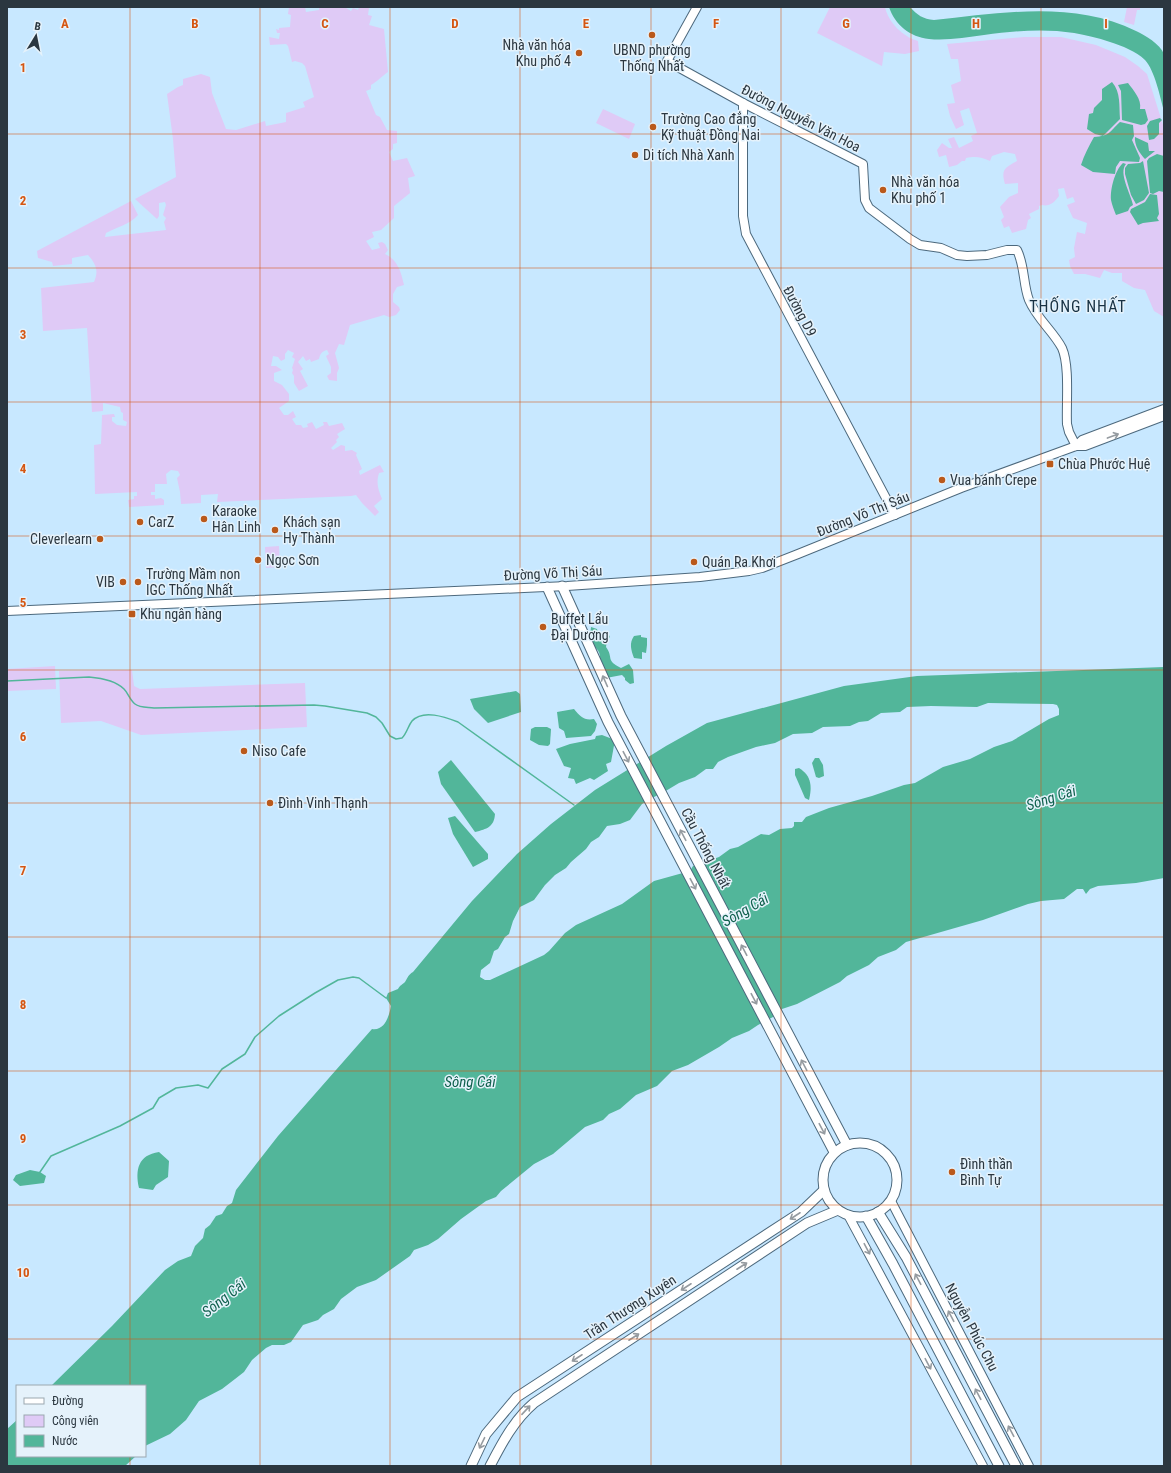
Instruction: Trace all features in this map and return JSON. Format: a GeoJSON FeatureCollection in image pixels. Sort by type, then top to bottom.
{"type":"FeatureCollection","features":[{"type":"Feature","properties":{"kind":"main road","name":"Đường Nguyễn Văn Hoa"},"geometry":{"type":"LineString","coordinates":[[697,7],[667,61],[743,103],[862,164],[865,200],[869,208],[916,243],[924,246],[941,248],[954,254],[967,256],[987,255],[1007,250],[1017,250],[1030,302],[1064,353],[1067,424],[1076,446]]}},
{"type":"Feature","properties":{"kind":"main road","name":"Đường D9"},"geometry":{"type":"LineString","coordinates":[[743,103],[743,216],[746,234],[895,514]]}},
{"type":"Feature","properties":{"kind":"main road","name":"Đường Võ Thị Sáu"},"geometry":{"type":"LineString","coordinates":[[1076,446],[1082,440],[1164,410]]}},
{"type":"Feature","properties":{"kind":"main road","name":"Đường Võ Thị Sáu"},"geometry":{"type":"LineString","coordinates":[[7,611],[547,587],[700,577],[749,571],[762,568],[798,554],[974,483],[1076,446],[1085,446],[1164,416]]}},
{"type":"Feature","properties":{"kind":"main road","name":"Cầu Thống Nhất"},"geometry":{"type":"LineString","coordinates":[[562,586],[621,716],[847,1145]]}},
{"type":"Feature","properties":{"kind":"main road","name":"Cầu Thống Nhất"},"geometry":{"type":"LineString","coordinates":[[547,587],[608,722],[834,1152]]}},
{"type":"Feature","properties":{"kind":"main road"},"geometry":{"type":"LineString","coordinates":[[861,1142],[882,1149],[895,1166],[897,1180],[894,1194],[891,1201],[878,1212],[866,1216],[848,1215],[838,1210],[829,1201],[824,1190],[824,1170],[834,1152],[847,1145],[861,1142]]}},
{"type":"Feature","properties":{"kind":"main road","name":"Trần Thượng Xuyên"},"geometry":{"type":"LineString","coordinates":[[471,1466],[486,1434],[517,1397],[800,1212],[824,1190]]}},
{"type":"Feature","properties":{"kind":"main road","name":"Nguyễn Phúc Chu"},"geometry":{"type":"LineString","coordinates":[[891,1201],[1029,1466]]}},
{"type":"Feature","properties":{"kind":"main road","name":"Trần Thượng Xuyên"},"geometry":{"type":"LineString","coordinates":[[490,1466],[501,1443],[509,1431],[526,1409],[534,1403],[807,1223],[838,1210]]}},
{"type":"Feature","properties":{"kind":"main road","name":"Nguyễn Phúc Chu"},"geometry":{"type":"LineString","coordinates":[[878,1212],[906,1257],[1016,1466]]}},
{"type":"Feature","properties":{"kind":"main road"},"geometry":{"type":"LineString","coordinates":[[848,1215],[983,1466]]}},
{"type":"Feature","properties":{"kind":"main road"},"geometry":{"type":"LineString","coordinates":[[866,1216],[893,1264],[999,1466]]}},
{"type":"Feature","properties":{"kind":"green space"},"geometry":{"type":"Polygon","coordinates":[[[289,7],[305,7],[306,12],[319,10],[319,7],[346,7],[351,11],[353,8],[358,10],[359,7],[369,8],[368,15],[372,16],[369,25],[384,29],[388,72],[371,85],[371,89],[366,91],[376,115],[380,117],[387,130],[397,131],[397,143],[393,144],[393,149],[389,152],[393,161],[407,158],[415,176],[408,178],[410,193],[394,206],[394,218],[381,230],[372,232],[374,237],[366,241],[372,250],[380,248],[378,243],[382,242],[385,244],[388,250],[385,254],[396,263],[398,267],[404,285],[397,287],[393,294],[393,302],[399,307],[400,310],[396,315],[389,317],[384,315],[350,325],[344,345],[339,344],[335,353],[339,368],[337,373],[337,381],[329,380],[327,376],[331,373],[331,367],[326,356],[329,354],[327,350],[322,353],[319,359],[311,362],[310,359],[306,361],[303,356],[298,362],[303,369],[300,371],[308,386],[299,391],[294,383],[294,376],[292,373],[295,359],[292,357],[294,353],[288,350],[285,354],[285,359],[281,361],[278,357],[273,356],[271,366],[276,366],[282,370],[274,373],[274,381],[282,385],[289,394],[289,401],[279,408],[284,415],[288,415],[293,411],[296,417],[292,419],[296,425],[301,425],[303,428],[308,427],[307,424],[312,422],[316,429],[324,425],[323,422],[327,422],[329,426],[342,423],[345,429],[337,434],[339,437],[336,440],[337,442],[331,448],[333,450],[341,445],[345,446],[345,451],[352,450],[357,453],[356,455],[362,469],[359,471],[360,475],[380,465],[384,472],[379,473],[378,480],[382,499],[374,506],[379,512],[375,516],[356,495],[217,502],[218,494],[201,495],[201,503],[181,504],[177,478],[180,475],[178,471],[171,470],[166,474],[167,484],[155,484],[155,492],[151,492],[151,495],[155,495],[155,499],[161,498],[164,500],[164,505],[129,507],[128,500],[134,499],[134,496],[137,496],[137,492],[95,494],[94,445],[101,444],[102,415],[114,414],[115,417],[112,417],[112,421],[117,425],[126,426],[127,422],[123,420],[123,413],[121,412],[120,407],[103,403],[103,411],[92,412],[87,328],[43,331],[41,288],[94,282],[96,268],[88,255],[72,258],[72,264],[53,266],[52,262],[38,258],[37,251],[131,201],[138,215],[127,224],[106,233],[105,237],[166,230],[164,222],[166,218],[163,215],[166,205],[165,202],[159,203],[159,216],[157,219],[135,199],[176,177],[167,94],[183,85],[183,79],[201,74],[210,77],[212,93],[226,129],[236,130],[265,121],[266,126],[286,122],[286,113],[305,107],[303,102],[314,97],[305,66],[302,63],[295,61],[292,62],[288,46],[286,44],[270,45],[269,37],[279,39],[280,33],[277,33],[276,29],[279,30],[279,28],[290,27],[291,15],[288,14],[289,7]]]}},
{"type":"Feature","properties":{"kind":"green space"},"geometry":{"type":"Polygon","coordinates":[[[830,7],[885,7],[889,18],[897,28],[907,36],[918,41],[919,51],[905,54],[884,52],[882,66],[817,33],[830,7]]]}},
{"type":"Feature","properties":{"kind":"green space"},"geometry":{"type":"Polygon","coordinates":[[[1127,7],[1140,7],[1140,10],[1137,10],[1134,25],[1124,22],[1127,7]]]}},
{"type":"Feature","properties":{"kind":"green space"},"geometry":{"type":"Polygon","coordinates":[[[1024,37],[1061,37],[1096,45],[1125,57],[1147,74],[1164,128],[1164,317],[1154,311],[1145,290],[1134,288],[1122,281],[1122,273],[1112,273],[1104,270],[1100,278],[1085,274],[1074,274],[1069,260],[1075,257],[1074,248],[1077,232],[1085,234],[1087,223],[1073,218],[1067,205],[1075,202],[1073,197],[1067,199],[1064,188],[1058,189],[1059,196],[1054,202],[1049,205],[1039,206],[1039,209],[1029,214],[1031,218],[1028,220],[1026,229],[1012,233],[1009,226],[1004,228],[1001,220],[1004,217],[1000,207],[1009,197],[1018,193],[1018,183],[1005,184],[1003,175],[1006,168],[1017,161],[1015,154],[1004,152],[992,156],[990,161],[978,157],[966,158],[965,161],[949,167],[946,155],[939,157],[937,150],[942,143],[949,148],[952,148],[948,139],[954,137],[959,148],[973,141],[971,136],[977,133],[969,108],[960,111],[964,125],[956,129],[950,116],[947,104],[955,103],[951,85],[961,81],[958,59],[951,59],[947,44],[1024,37]]]}},
{"type":"Feature","properties":{"kind":"green space"},"geometry":{"type":"Polygon","coordinates":[[[603,109],[635,124],[629,139],[596,123],[603,109]]]}},
{"type":"Feature","properties":{"kind":"green space"},"geometry":{"type":"Polygon","coordinates":[[[279,546],[280,567],[266,568],[265,547],[279,546]]]}},
{"type":"Feature","properties":{"kind":"green space"},"geometry":{"type":"Polygon","coordinates":[[[55,666],[56,689],[7,691],[7,669],[55,666]]]}},
{"type":"Feature","properties":{"kind":"green space"},"geometry":{"type":"Polygon","coordinates":[[[132,670],[134,686],[140,689],[305,683],[307,727],[141,735],[101,721],[61,723],[59,671],[132,670]]]}},
{"type":"Feature","properties":{"kind":"water"},"geometry":{"type":"Polygon","coordinates":[[[889,7],[910,7],[920,16],[934,20],[985,14],[1036,11],[1087,15],[1112,21],[1144,35],[1156,43],[1162,50],[1164,54],[1164,111],[1157,84],[1149,65],[1137,54],[1119,45],[1094,37],[1047,31],[1016,31],[950,39],[922,38],[910,33],[899,25],[889,7]]]}},
{"type":"Feature","properties":{"kind":"water"},"geometry":{"type":"Polygon","coordinates":[[[1112,82],[1117,90],[1120,119],[1103,136],[1095,134],[1087,129],[1089,114],[1093,113],[1094,108],[1102,100],[1102,89],[1112,82]]]}},
{"type":"Feature","properties":{"kind":"water"},"geometry":{"type":"Polygon","coordinates":[[[1128,83],[1140,102],[1140,109],[1145,109],[1148,120],[1145,124],[1141,125],[1122,120],[1121,91],[1118,85],[1128,83]]]}},
{"type":"Feature","properties":{"kind":"water"},"geometry":{"type":"Polygon","coordinates":[[[1160,118],[1162,120],[1159,123],[1159,134],[1154,139],[1149,140],[1147,126],[1150,121],[1160,118]]]}},
{"type":"Feature","properties":{"kind":"water"},"geometry":{"type":"Polygon","coordinates":[[[1120,122],[1133,125],[1134,136],[1132,140],[1140,158],[1139,162],[1120,161],[1116,167],[1115,174],[1093,172],[1081,165],[1094,137],[1106,134],[1120,122]]]}},
{"type":"Feature","properties":{"kind":"water"},"geometry":{"type":"Polygon","coordinates":[[[1135,137],[1148,143],[1149,151],[1155,151],[1145,159],[1141,155],[1135,143],[1135,137]]]}},
{"type":"Feature","properties":{"kind":"water"},"geometry":{"type":"Polygon","coordinates":[[[1157,154],[1164,156],[1164,192],[1159,191],[1153,194],[1150,193],[1147,161],[1149,158],[1157,154]]]}},
{"type":"Feature","properties":{"kind":"water"},"geometry":{"type":"Polygon","coordinates":[[[1143,161],[1149,193],[1144,200],[1136,204],[1131,195],[1125,174],[1125,168],[1128,164],[1140,163],[1143,161]]]}},
{"type":"Feature","properties":{"kind":"water"},"geometry":{"type":"Polygon","coordinates":[[[1123,163],[1126,164],[1123,173],[1133,205],[1128,211],[1116,215],[1112,206],[1111,191],[1115,175],[1123,163]]]}},
{"type":"Feature","properties":{"kind":"water"},"geometry":{"type":"Polygon","coordinates":[[[1150,194],[1157,195],[1159,214],[1157,218],[1159,221],[1138,225],[1130,212],[1131,209],[1145,202],[1150,194]]]}},
{"type":"Feature","properties":{"kind":"water"},"geometry":{"type":"Polygon","coordinates":[[[591,627],[597,629],[599,636],[603,638],[609,635],[610,637],[607,640],[606,647],[611,661],[621,668],[629,664],[633,670],[634,683],[630,684],[622,675],[606,678],[600,672],[595,672],[600,657],[596,648],[589,647],[591,627]]]}},
{"type":"Feature","properties":{"kind":"water"},"geometry":{"type":"Polygon","coordinates":[[[641,635],[641,637],[647,638],[646,653],[642,652],[642,659],[634,658],[631,649],[631,641],[634,636],[641,635]]]}},
{"type":"Feature","properties":{"kind":"water","name":"Sông Cái"},"geometry":{"type":"Polygon","coordinates":[[[1164,667],[1164,878],[1136,883],[1098,886],[1090,889],[1086,894],[1083,889],[1077,889],[1064,899],[1028,904],[983,920],[906,942],[896,950],[878,957],[869,965],[847,976],[840,982],[797,1004],[782,1009],[773,1017],[749,1031],[732,1038],[688,1065],[672,1071],[657,1086],[636,1095],[620,1109],[609,1114],[603,1120],[585,1127],[553,1154],[534,1164],[501,1191],[496,1197],[486,1201],[461,1219],[438,1239],[428,1245],[414,1250],[410,1256],[376,1280],[357,1287],[341,1299],[334,1309],[323,1315],[318,1320],[303,1325],[291,1342],[284,1345],[272,1345],[266,1348],[252,1360],[244,1372],[222,1389],[199,1401],[186,1420],[170,1434],[146,1446],[146,1385],[52,1385],[112,1326],[165,1270],[178,1261],[191,1256],[195,1246],[203,1238],[205,1229],[210,1225],[216,1216],[222,1214],[227,1206],[232,1203],[236,1190],[278,1136],[372,1029],[380,1028],[386,1022],[391,1006],[386,998],[388,993],[398,989],[405,982],[409,975],[472,901],[517,854],[551,824],[595,790],[666,746],[707,723],[844,686],[917,676],[1164,667]],[[988,703],[977,707],[907,707],[900,712],[881,713],[868,721],[859,722],[850,726],[823,727],[812,733],[793,734],[775,743],[756,747],[728,757],[718,762],[713,769],[706,769],[695,777],[679,783],[642,804],[630,820],[620,824],[607,826],[599,837],[591,842],[586,849],[566,868],[555,875],[545,885],[534,900],[520,907],[513,921],[509,934],[505,937],[498,949],[494,951],[490,963],[481,970],[480,977],[485,980],[490,980],[544,955],[565,933],[576,925],[622,904],[654,881],[690,871],[693,866],[719,857],[730,849],[738,847],[761,834],[769,835],[780,829],[792,828],[794,826],[794,822],[802,822],[806,817],[829,808],[915,783],[943,767],[970,759],[994,747],[1012,741],[1049,719],[1059,715],[1057,705],[988,703]]]}},
{"type":"Feature","properties":{"kind":"water"},"geometry":{"type":"Polygon","coordinates":[[[516,691],[520,694],[521,712],[488,723],[474,709],[470,699],[516,691]]]}},
{"type":"Feature","properties":{"kind":"water"},"geometry":{"type":"Polygon","coordinates":[[[574,709],[585,719],[594,719],[597,724],[595,731],[591,736],[566,738],[564,731],[559,728],[557,712],[574,709]]]}},
{"type":"Feature","properties":{"kind":"water"},"geometry":{"type":"Polygon","coordinates":[[[535,727],[547,727],[551,729],[550,744],[548,746],[539,745],[530,740],[531,729],[535,727]]]}},
{"type":"Feature","properties":{"kind":"water"},"geometry":{"type":"Polygon","coordinates":[[[602,735],[615,740],[611,762],[606,764],[608,771],[594,780],[590,778],[576,784],[574,779],[568,778],[571,768],[564,766],[556,749],[570,744],[595,739],[596,736],[602,735]]]}},
{"type":"Feature","properties":{"kind":"water"},"geometry":{"type":"Polygon","coordinates":[[[815,758],[819,758],[823,765],[824,776],[819,778],[816,777],[812,763],[815,758]]]}},
{"type":"Feature","properties":{"kind":"water"},"geometry":{"type":"Polygon","coordinates":[[[451,760],[495,814],[493,822],[489,827],[475,832],[441,784],[438,772],[451,760]]]}},
{"type":"Feature","properties":{"kind":"water"},"geometry":{"type":"Polygon","coordinates":[[[799,768],[809,778],[811,791],[809,800],[805,798],[795,775],[795,769],[799,768]]]}},
{"type":"Feature","properties":{"kind":"water"},"geometry":{"type":"Polygon","coordinates":[[[455,816],[488,854],[488,859],[473,867],[453,834],[448,818],[455,816]]]}},
{"type":"Feature","properties":{"kind":"water"},"geometry":{"type":"Polygon","coordinates":[[[159,1152],[169,1161],[168,1177],[156,1185],[153,1190],[139,1188],[137,1175],[142,1160],[146,1156],[159,1152]]]}},
{"type":"Feature","properties":{"kind":"water"},"geometry":{"type":"Polygon","coordinates":[[[30,1170],[40,1172],[46,1176],[44,1183],[20,1186],[13,1180],[16,1175],[30,1170]]]}},
{"type":"Feature","properties":{"kind":"water"},"geometry":{"type":"Polygon","coordinates":[[[16,1421],[16,1457],[135,1457],[125,1466],[7,1466],[7,1429],[16,1421]]]}},
{"type":"Feature","properties":{"kind":"waterway"},"geometry":{"type":"LineString","coordinates":[[7,681],[89,677],[103,679],[120,686],[137,705],[154,708],[325,706],[367,713],[376,717],[382,723],[390,736],[396,739],[402,738],[409,725],[417,717],[422,715],[441,716],[458,722],[574,805]]}},
{"type":"Feature","properties":{"kind":"waterway"},"geometry":{"type":"LineString","coordinates":[[40,1172],[51,1156],[120,1126],[153,1108],[159,1098],[176,1088],[198,1085],[208,1088],[222,1069],[245,1054],[255,1037],[279,1016],[338,980],[353,977],[359,978],[386,998]]}},
{"type":"Feature","properties":{"kind":"place","name":"UBND phường Thống Nhất"},"geometry":{"type":"Point","coordinates":[652,35]}},
{"type":"Feature","properties":{"kind":"place","name":"Nhà văn hóa Khu phố 4"},"geometry":{"type":"Point","coordinates":[579,53]}},
{"type":"Feature","properties":{"kind":"place","name":"Trường Cao đẳng Kỹ thuật Đồng Nai"},"geometry":{"type":"Point","coordinates":[653,127]}},
{"type":"Feature","properties":{"kind":"place","name":"Di tích Nhà Xanh"},"geometry":{"type":"Point","coordinates":[635,155]}},
{"type":"Feature","properties":{"kind":"place","name":"Nhà văn hóa Khu phố 1"},"geometry":{"type":"Point","coordinates":[883,190]}},
{"type":"Feature","properties":{"kind":"place","name":"Chùa Phước Huệ"},"geometry":{"type":"Point","coordinates":[1050,464]}},
{"type":"Feature","properties":{"kind":"place","name":"Vua bánh Crepe"},"geometry":{"type":"Point","coordinates":[942,480]}},
{"type":"Feature","properties":{"kind":"place","name":"Karaoke Hân Linh"},"geometry":{"type":"Point","coordinates":[204,519]}},
{"type":"Feature","properties":{"kind":"place","name":"CarZ"},"geometry":{"type":"Point","coordinates":[140,522]}},
{"type":"Feature","properties":{"kind":"place","name":"Khách sạn Hy Thành"},"geometry":{"type":"Point","coordinates":[275,530]}},
{"type":"Feature","properties":{"kind":"place","name":"Cleverlearn"},"geometry":{"type":"Point","coordinates":[100,539]}},
{"type":"Feature","properties":{"kind":"place","name":"Ngọc Sơn"},"geometry":{"type":"Point","coordinates":[258,560]}},
{"type":"Feature","properties":{"kind":"place","name":"Quán Ra Khơi"},"geometry":{"type":"Point","coordinates":[694,562]}},
{"type":"Feature","properties":{"kind":"place","name":"VIB"},"geometry":{"type":"Point","coordinates":[123,582]}},
{"type":"Feature","properties":{"kind":"place","name":"Trường Mầm non IGC Thống Nhất"},"geometry":{"type":"Point","coordinates":[138,582]}},
{"type":"Feature","properties":{"kind":"place","name":"Khu ngân hàng"},"geometry":{"type":"Point","coordinates":[132,614]}},
{"type":"Feature","properties":{"kind":"place","name":"Buffet Lẩu Đại Dương"},"geometry":{"type":"Point","coordinates":[543,627]}},
{"type":"Feature","properties":{"kind":"place","name":"Niso Cafe"},"geometry":{"type":"Point","coordinates":[244,751]}},
{"type":"Feature","properties":{"kind":"place","name":"Đình Vinh Thạnh"},"geometry":{"type":"Point","coordinates":[270,803]}},
{"type":"Feature","properties":{"kind":"place","name":"Đình thần Bình Tự"},"geometry":{"type":"Point","coordinates":[952,1172]}},
{"type":"Feature","properties":{"kind":"district","name":"THỐNG NHẤT"},"geometry":{"type":"Point","coordinates":[1078,306]}}]}
